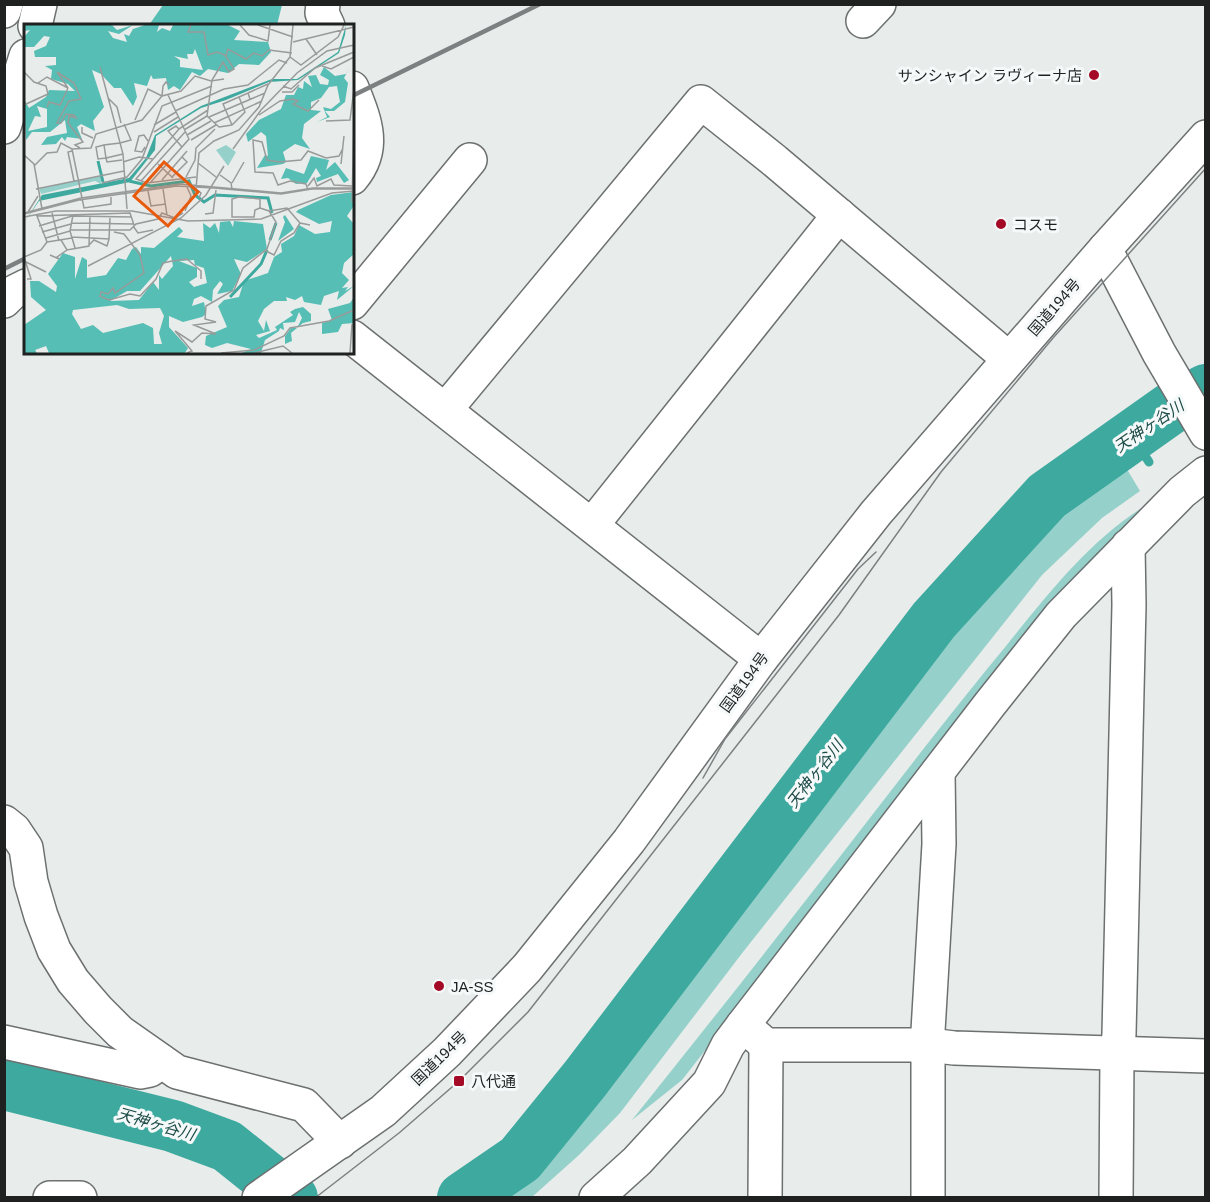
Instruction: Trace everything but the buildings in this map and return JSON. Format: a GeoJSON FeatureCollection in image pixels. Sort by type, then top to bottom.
{"type":"FeatureCollection","features":[{"type":"Feature","properties":{"kind":"main road"},"geometry":{"type":"LineString","coordinates":[[4,11],[6,4]]}},
{"type":"Feature","properties":{"kind":"main road"},"geometry":{"type":"LineString","coordinates":[[35,24],[40,4]]}},
{"type":"Feature","properties":{"kind":"main road"},"geometry":{"type":"LineString","coordinates":[[323,4],[322,13],[327,24]]}},
{"type":"Feature","properties":{"kind":"main road"},"geometry":{"type":"LineString","coordinates":[[4,127],[24,62]]}},
{"type":"Feature","properties":{"kind":"main road"},"geometry":{"type":"LineString","coordinates":[[354,94],[368,140],[365,160],[354,175]]}},
{"type":"Feature","properties":{"kind":"main road"},"geometry":{"type":"LineString","coordinates":[[446,409],[701,102],[1009,359]]}},
{"type":"Feature","properties":{"kind":"main road","name":"国道194号"},"geometry":{"type":"LineString","coordinates":[[259,1197],[383,1111],[447,1052],[526,968],[629,841],[760,659],[876,513],[1105,249],[1206,137]]}},
{"type":"Feature","properties":{"kind":"main road"},"geometry":{"type":"LineString","coordinates":[[354,301],[470,160]]}},
{"type":"Feature","properties":{"kind":"main road"},"geometry":{"type":"LineString","coordinates":[[592,525],[839,215]]}},
{"type":"Feature","properties":{"kind":"main road"},"geometry":{"type":"LineString","coordinates":[[1105,249],[1159,353],[1206,433]]}},
{"type":"Feature","properties":{"kind":"main road"},"geometry":{"type":"LineString","coordinates":[[4,301],[12,293],[24,287]]}},
{"type":"Feature","properties":{"kind":"main road"},"geometry":{"type":"LineString","coordinates":[[354,339],[760,659]]}},
{"type":"Feature","properties":{"kind":"main road"},"geometry":{"type":"LineString","coordinates":[[765,1197],[754,1035],[938,772],[1061,615],[1182,492],[1206,473]]}},
{"type":"Feature","properties":{"kind":"main road"},"geometry":{"type":"LineString","coordinates":[[1116,1197],[1117,1054],[1129,605],[1128,546]]}},
{"type":"Feature","properties":{"kind":"main road"},"geometry":{"type":"LineString","coordinates":[[928,1197],[928,1031],[939,844],[938,772]]}},
{"type":"Feature","properties":{"kind":"main road"},"geometry":{"type":"LineString","coordinates":[[4,822],[14,830],[26,848],[31,882],[54,950],[73,981],[98,1010],[120,1032],[177,1072],[304,1105],[329,1150]]}},
{"type":"Feature","properties":{"kind":"main road"},"geometry":{"type":"LineString","coordinates":[[596,1197],[637,1161],[709,1083],[728,1045],[754,1035],[954,1048],[1206,1056]]}},
{"type":"Feature","properties":{"kind":"main road"},"geometry":{"type":"LineString","coordinates":[[4,1042],[140,1072],[150,1070],[160,1060]]}},
{"type":"Feature","properties":{"kind":"main road"},"geometry":{"type":"LineString","coordinates":[[50,1197],[80,1197]]}},
{"type":"Feature","properties":{"kind":"shaded area"},"geometry":{"type":"Polygon","coordinates":[[[163,4],[282,5],[277,24],[150,24],[163,4]]]}},
{"type":"Feature","properties":{"kind":"shaded area"},"geometry":{"type":"Polygon","coordinates":[[[1122,461],[1140,491],[1102,518],[1042,575],[743,952],[620,1113],[579,1155],[532,1197],[494,1197],[613,1069],[864,744],[907,695],[977,601],[1056,512],[1085,487],[1122,461]]]}},
{"type":"Feature","properties":{"kind":"shaded area"},"geometry":{"type":"Polygon","coordinates":[[[1150,503],[993,683],[682,1080],[632,1120],[1038,606],[1090,549],[1109,532],[1150,503]]]}},
{"type":"Feature","properties":{"kind":"waterway","name":"天神ヶ谷川"},"geometry":{"type":"LineString","coordinates":[[463,1198],[520,1159],[585,1079],[934,620],[1047,496],[1170,409],[1206,390]]}},
{"type":"Feature","properties":{"kind":"waterway"},"geometry":{"type":"LineString","coordinates":[[1132,436],[1149,462]]}},
{"type":"Feature","properties":{"kind":"waterway","name":"天神ヶ谷川"},"geometry":{"type":"LineString","coordinates":[[4,1084],[173,1126],[227,1146],[292,1198]]}},
{"type":"Feature","properties":{"kind":"tram line"},"geometry":{"type":"LineString","coordinates":[[315,1198],[399,1133],[459,1081],[528,1012],[839,615],[941,472],[1053,338],[1206,168]]}},
{"type":"Feature","properties":{"kind":"tram line"},"geometry":{"type":"LineString","coordinates":[[703,778],[725,739],[858,569],[876,552]]}},
{"type":"Feature","properties":{"kind":"railway"},"geometry":{"type":"LineString","coordinates":[[354,95],[540,4]]}},
{"type":"Feature","properties":{"kind":"railway"},"geometry":{"type":"LineString","coordinates":[[4,269],[24,259]]}},
{"type":"Feature","properties":{"kind":"place","name":"サンシャイン ラヴィーナ店"},"geometry":{"type":"Point","coordinates":[1094,75]}},
{"type":"Feature","properties":{"kind":"place","name":"コスモ"},"geometry":{"type":"Point","coordinates":[1001,224]}},
{"type":"Feature","properties":{"kind":"place","name":"JA-SS"},"geometry":{"type":"Point","coordinates":[439,986]}},
{"type":"Feature","properties":{"kind":"place","name":"八代通"},"geometry":{"type":"Point","coordinates":[459,1081]}}]}
